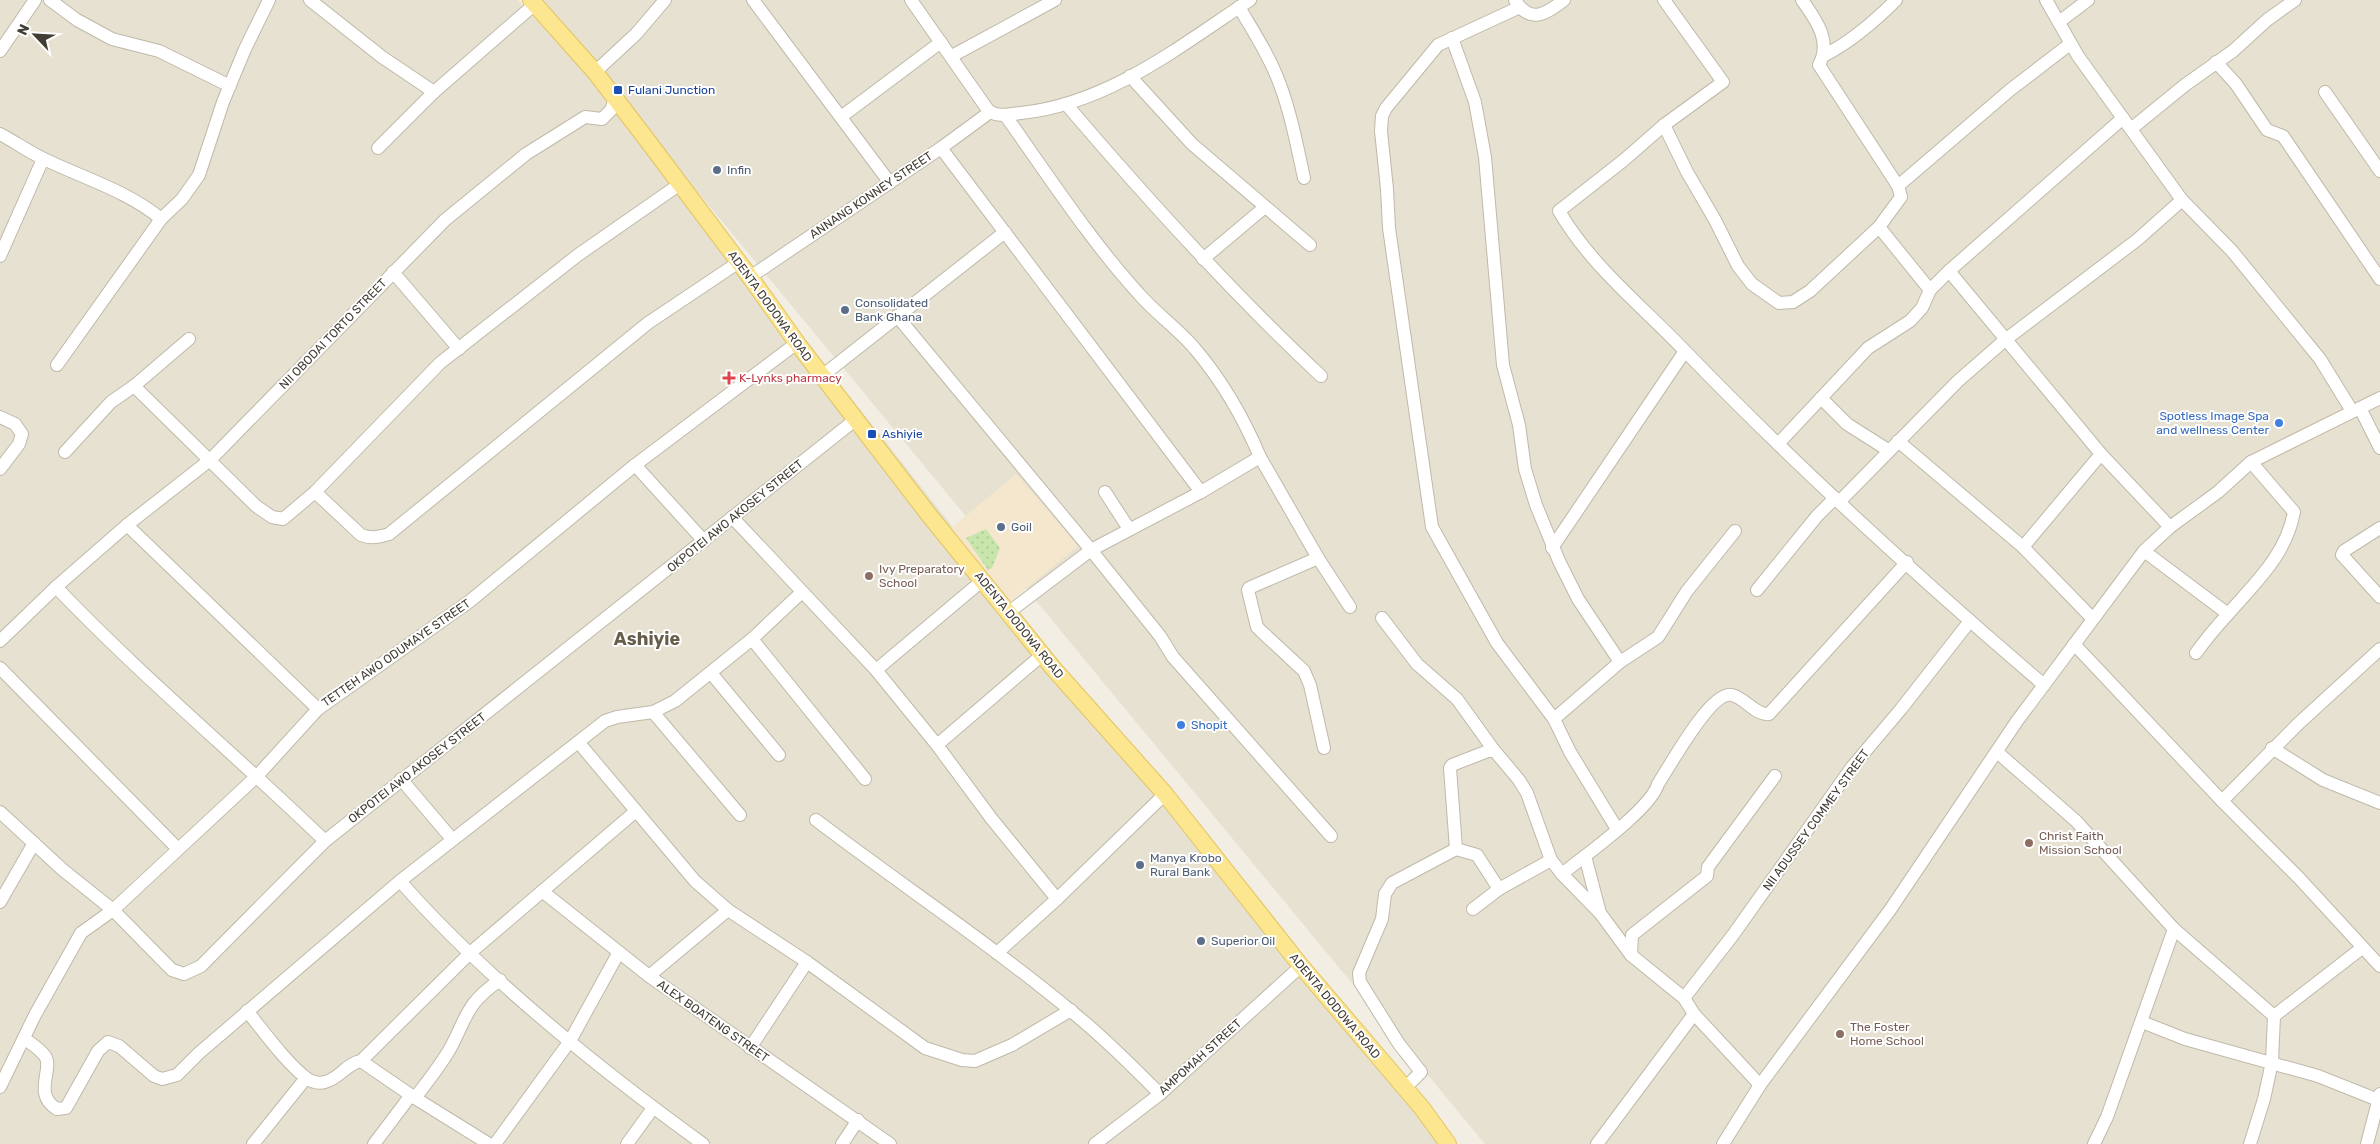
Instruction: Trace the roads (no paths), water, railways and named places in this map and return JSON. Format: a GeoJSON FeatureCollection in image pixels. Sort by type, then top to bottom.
{"type":"FeatureCollection","features":[{"type":"Feature","properties":{"kind":"main road","name":"ADENTA DODOWA ROAD"},"geometry":{"type":"LineString","coordinates":[[533,2],[595,72],[739,262],[855,420],[929,515],[1042,655],[1165,794],[1301,966],[1405,1088],[1448,1144]]}},
{"type":"Feature","properties":{"kind":"street"},"geometry":{"type":"LineString","coordinates":[[0,51],[35,0]]}},
{"type":"Feature","properties":{"kind":"street"},"geometry":{"type":"LineString","coordinates":[[50,0],[78,20],[112,39],[159,51],[230,86]]}},
{"type":"Feature","properties":{"kind":"street"},"geometry":{"type":"LineString","coordinates":[[57,365],[162,219],[182,199],[199,175],[230,86],[245,49],[269,0]]}},
{"type":"Feature","properties":{"kind":"street"},"geometry":{"type":"LineString","coordinates":[[310,0],[382,57],[434,92]]}},
{"type":"Feature","properties":{"kind":"street"},"geometry":{"type":"LineString","coordinates":[[595,72],[636,34],[665,0]]}},
{"type":"Feature","properties":{"kind":"street"},"geometry":{"type":"LineString","coordinates":[[754,0],[890,183]]}},
{"type":"Feature","properties":{"kind":"street"},"geometry":{"type":"LineString","coordinates":[[911,0],[990,112],[1005,114],[1039,111],[1066,104],[1130,76],[1163,58],[1250,0]]}},
{"type":"Feature","properties":{"kind":"street"},"geometry":{"type":"LineString","coordinates":[[952,56],[1055,0]]}},
{"type":"Feature","properties":{"kind":"street"},"geometry":{"type":"LineString","coordinates":[[1564,0],[1544,13],[1533,15],[1525,13],[1517,4],[1452,38],[1434,50],[1386,108],[1381,123],[1389,228],[1430,519],[1461,581],[1496,643],[1554,719],[1570,752],[1617,829]]}},
{"type":"Feature","properties":{"kind":"street"},"geometry":{"type":"LineString","coordinates":[[1664,0],[1722,82],[1664,125],[1559,212],[1590,254],[1629,297],[1778,444],[1970,621],[2044,685]]}},
{"type":"Feature","properties":{"kind":"street"},"geometry":{"type":"LineString","coordinates":[[1664,125],[1738,266],[1752,284],[1779,303],[1793,302],[1810,290],[1878,227],[1901,196],[1898,186],[1820,65],[1825,55],[1824,38],[1815,18],[1802,0]]}},
{"type":"Feature","properties":{"kind":"street"},"geometry":{"type":"LineString","coordinates":[[1825,55],[1841,47],[1874,23],[1896,0]]}},
{"type":"Feature","properties":{"kind":"street"},"geometry":{"type":"LineString","coordinates":[[2046,0],[2070,44],[2182,200],[2232,251],[2320,359],[2380,448]]}},
{"type":"Feature","properties":{"kind":"street"},"geometry":{"type":"LineString","coordinates":[[2059,22],[2088,0]]}},
{"type":"Feature","properties":{"kind":"street"},"geometry":{"type":"LineString","coordinates":[[2131,128],[2233,51],[2267,20],[2295,0]]}},
{"type":"Feature","properties":{"kind":"street"},"geometry":{"type":"LineString","coordinates":[[378,148],[434,92],[533,2]]}},
{"type":"Feature","properties":{"kind":"street"},"geometry":{"type":"LineString","coordinates":[[1239,7],[1268,56],[1279,81],[1291,118],[1304,178]]}},
{"type":"Feature","properties":{"kind":"street"},"geometry":{"type":"LineString","coordinates":[[1452,38],[1475,102],[1485,157],[1503,365],[1519,425],[1525,468],[1552,548],[1578,599],[1620,662]]}},
{"type":"Feature","properties":{"kind":"street"},"geometry":{"type":"LineString","coordinates":[[841,117],[941,42]]}},
{"type":"Feature","properties":{"kind":"street"},"geometry":{"type":"LineString","coordinates":[[1898,186],[2010,90],[2070,44]]}},
{"type":"Feature","properties":{"kind":"street"},"geometry":{"type":"LineString","coordinates":[[2216,62],[2236,84],[2267,130],[2283,136],[2380,279]]}},
{"type":"Feature","properties":{"kind":"street"},"geometry":{"type":"LineString","coordinates":[[1130,76],[1192,144],[1310,245]]}},
{"type":"Feature","properties":{"kind":"street"},"geometry":{"type":"LineString","coordinates":[[2325,92],[2380,171]]}},
{"type":"Feature","properties":{"kind":"street","name":"NII OBODAI TORTO STREET"},"geometry":{"type":"LineString","coordinates":[[0,641],[56,587],[127,525],[210,460],[445,220],[526,154],[585,117],[602,119],[611,110],[615,99]]}},
{"type":"Feature","properties":{"kind":"street"},"geometry":{"type":"LineString","coordinates":[[1066,104],[1172,226],[1268,327],[1321,376]]}},
{"type":"Feature","properties":{"kind":"street","name":"ANNANG KONNEY STREET"},"geometry":{"type":"LineString","coordinates":[[750,277],[941,148],[990,112]]}},
{"type":"Feature","properties":{"kind":"street"},"geometry":{"type":"LineString","coordinates":[[1005,114],[1088,230],[1133,287],[1195,348],[1216,376],[1318,558],[1350,607]]}},
{"type":"Feature","properties":{"kind":"street"},"geometry":{"type":"LineString","coordinates":[[1778,444],[1868,348],[1910,321],[1922,308],[1930,290],[1949,271],[2123,118]]}},
{"type":"Feature","properties":{"kind":"street"},"geometry":{"type":"LineString","coordinates":[[0,134],[43,159],[105,186],[154,212],[162,219]]}},
{"type":"Feature","properties":{"kind":"street"},"geometry":{"type":"LineString","coordinates":[[941,148],[1201,492]]}},
{"type":"Feature","properties":{"kind":"street"},"geometry":{"type":"LineString","coordinates":[[0,256],[43,159]]}},
{"type":"Feature","properties":{"kind":"street"},"geometry":{"type":"LineString","coordinates":[[134,386],[256,506],[272,517],[283,519],[315,492],[440,363],[578,255],[680,184]]}},
{"type":"Feature","properties":{"kind":"street"},"geometry":{"type":"LineString","coordinates":[[1756,590],[1817,516],[1837,500],[1958,381],[2005,340],[2137,240],[2182,200]]}},
{"type":"Feature","properties":{"kind":"street"},"geometry":{"type":"LineString","coordinates":[[1203,259],[1265,207]]}},
{"type":"Feature","properties":{"kind":"street"},"geometry":{"type":"LineString","coordinates":[[1878,227],[1930,290]]}},
{"type":"Feature","properties":{"kind":"street"},"geometry":{"type":"LineString","coordinates":[[822,376],[1005,232]]}},
{"type":"Feature","properties":{"kind":"street"},"geometry":{"type":"LineString","coordinates":[[315,492],[361,536],[369,538],[389,534],[648,323],[739,262]]}},
{"type":"Feature","properties":{"kind":"street"},"geometry":{"type":"LineString","coordinates":[[1949,271],[2101,454],[2170,527]]}},
{"type":"Feature","properties":{"kind":"street"},"geometry":{"type":"LineString","coordinates":[[393,272],[459,349]]}},
{"type":"Feature","properties":{"kind":"street"},"geometry":{"type":"LineString","coordinates":[[897,316],[1091,550],[1160,636],[1173,658],[1331,836]]}},
{"type":"Feature","properties":{"kind":"street"},"geometry":{"type":"LineString","coordinates":[[65,452],[111,402],[134,386],[189,339]]}},
{"type":"Feature","properties":{"kind":"street","name":"TETTEH AWO ODUMAYE STREET"},"geometry":{"type":"LineString","coordinates":[[0,1087],[24,1038],[81,933],[113,910],[257,776],[318,708],[470,601],[635,466],[797,343]]}},
{"type":"Feature","properties":{"kind":"street"},"geometry":{"type":"LineString","coordinates":[[1552,548],[1685,351]]}},
{"type":"Feature","properties":{"kind":"street"},"geometry":{"type":"LineString","coordinates":[[1821,398],[1847,424],[1888,450]]}},
{"type":"Feature","properties":{"kind":"street"},"geometry":{"type":"LineString","coordinates":[[1723,1144],[1760,1085],[1890,910],[2044,685],[2144,551],[2170,527],[2218,492],[2251,462],[2380,398]]}},
{"type":"Feature","properties":{"kind":"street"},"geometry":{"type":"LineString","coordinates":[[0,417],[15,424],[22,434],[19,444],[0,469]]}},
{"type":"Feature","properties":{"kind":"street","name":"OKPOTEI AWO AKOSEY STREET"},"geometry":{"type":"LineString","coordinates":[[0,812],[113,910],[172,970],[184,974],[192,972],[201,966],[230,938],[324,841],[855,420]]}},
{"type":"Feature","properties":{"kind":"street"},"geometry":{"type":"LineString","coordinates":[[1898,441],[2023,547],[2093,619]]}},
{"type":"Feature","properties":{"kind":"street"},"geometry":{"type":"LineString","coordinates":[[2023,547],[2101,454]]}},
{"type":"Feature","properties":{"kind":"street"},"geometry":{"type":"LineString","coordinates":[[1009,612],[1091,550],[1201,492],[1260,457]]}},
{"type":"Feature","properties":{"kind":"street"},"geometry":{"type":"LineString","coordinates":[[2196,653],[2268,570],[2284,544],[2294,512],[2251,462]]}},
{"type":"Feature","properties":{"kind":"street"},"geometry":{"type":"LineString","coordinates":[[635,466],[704,541]]}},
{"type":"Feature","properties":{"kind":"street"},"geometry":{"type":"LineString","coordinates":[[1104,492],[1129,529]]}},
{"type":"Feature","properties":{"kind":"street"},"geometry":{"type":"LineString","coordinates":[[732,517],[876,670],[937,746],[991,818],[1057,899]]}},
{"type":"Feature","properties":{"kind":"street"},"geometry":{"type":"LineString","coordinates":[[127,525],[318,708]]}},
{"type":"Feature","properties":{"kind":"street"},"geometry":{"type":"LineString","coordinates":[[2380,528],[2344,551],[2342,555],[2380,597]]}},
{"type":"Feature","properties":{"kind":"street"},"geometry":{"type":"LineString","coordinates":[[1554,719],[1620,662],[1661,634],[1687,591],[1735,531]]}},
{"type":"Feature","properties":{"kind":"street"},"geometry":{"type":"LineString","coordinates":[[2144,551],[2228,614]]}},
{"type":"Feature","properties":{"kind":"street"},"geometry":{"type":"LineString","coordinates":[[1318,558],[1248,590],[1260,631],[1304,671],[1310,685],[1324,748]]}},
{"type":"Feature","properties":{"kind":"street"},"geometry":{"type":"LineString","coordinates":[[1562,874],[1617,829],[1655,794],[1658,784],[1695,726],[1719,697],[1725,694],[1738,697],[1762,713],[1769,714],[1907,562]]}},
{"type":"Feature","properties":{"kind":"street"},"geometry":{"type":"LineString","coordinates":[[876,670],[983,580]]}},
{"type":"Feature","properties":{"kind":"street"},"geometry":{"type":"LineString","coordinates":[[56,587],[102,635],[257,776],[324,841]]}},
{"type":"Feature","properties":{"kind":"street"},"geometry":{"type":"LineString","coordinates":[[24,1038],[45,1056],[47,1061],[44,1084],[47,1100],[52,1106],[61,1110],[66,1108],[98,1051],[108,1042],[119,1046],[154,1076],[170,1079],[178,1075],[199,1053],[247,1011],[452,839],[579,743],[605,721],[617,717],[653,712],[675,702],[752,639],[802,592]]}},
{"type":"Feature","properties":{"kind":"street"},"geometry":{"type":"LineString","coordinates":[[1382,618],[1417,664],[1457,700],[1493,749],[1519,780],[1527,793],[1551,860],[1562,874],[1600,913],[1631,955],[1684,998],[1694,1014],[1760,1085]]}},
{"type":"Feature","properties":{"kind":"street","name":"NII ADUSSEY COMMEY STREET"},"geometry":{"type":"LineString","coordinates":[[1684,998],[1733,935],[1852,766],[1902,709],[1970,621]]}},
{"type":"Feature","properties":{"kind":"street"},"geometry":{"type":"LineString","coordinates":[[752,639],[866,779]]}},
{"type":"Feature","properties":{"kind":"street"},"geometry":{"type":"LineString","coordinates":[[2074,644],[2222,801],[2299,878],[2380,966]]}},
{"type":"Feature","properties":{"kind":"street"},"geometry":{"type":"LineString","coordinates":[[2222,801],[2272,748],[2380,649]]}},
{"type":"Feature","properties":{"kind":"street"},"geometry":{"type":"LineString","coordinates":[[937,746],[1042,655]]}},
{"type":"Feature","properties":{"kind":"street"},"geometry":{"type":"LineString","coordinates":[[0,668],[178,849]]}},
{"type":"Feature","properties":{"kind":"street"},"geometry":{"type":"LineString","coordinates":[[712,673],[779,755]]}},
{"type":"Feature","properties":{"kind":"street"},"geometry":{"type":"LineString","coordinates":[[653,712],[740,816]]}},
{"type":"Feature","properties":{"kind":"street"},"geometry":{"type":"LineString","coordinates":[[579,743],[695,881],[728,910],[807,962],[925,1048],[962,1060],[975,1061],[1012,1045],[1070,1010]]}},
{"type":"Feature","properties":{"kind":"street"},"geometry":{"type":"LineString","coordinates":[[2272,748],[2323,780],[2380,803]]}},
{"type":"Feature","properties":{"kind":"street"},"geometry":{"type":"LineString","coordinates":[[1456,849],[1450,768],[1452,765],[1493,749]]}},
{"type":"Feature","properties":{"kind":"street"},"geometry":{"type":"LineString","coordinates":[[1997,752],[2076,821],[2174,928],[2274,1016]]}},
{"type":"Feature","properties":{"kind":"street"},"geometry":{"type":"LineString","coordinates":[[1631,955],[1632,935],[1706,876],[1708,867],[1775,776]]}},
{"type":"Feature","properties":{"kind":"street"},"geometry":{"type":"LineString","coordinates":[[401,780],[452,839]]}},
{"type":"Feature","properties":{"kind":"street"},"geometry":{"type":"LineString","coordinates":[[997,953],[1057,899],[1165,794]]}},
{"type":"Feature","properties":{"kind":"street"},"geometry":{"type":"LineString","coordinates":[[247,1011],[306,1078],[316,1083],[330,1081],[353,1064],[361,1061],[470,953],[636,811]]}},
{"type":"Feature","properties":{"kind":"street"},"geometry":{"type":"LineString","coordinates":[[816,820],[889,876],[997,953],[1070,1010],[1098,1033],[1160,1094]]}},
{"type":"Feature","properties":{"kind":"street"},"geometry":{"type":"LineString","coordinates":[[0,902],[34,843]]}},
{"type":"Feature","properties":{"kind":"street"},"geometry":{"type":"LineString","coordinates":[[1405,1088],[1422,1072],[1399,1044],[1360,982],[1360,973],[1382,919],[1387,888],[1392,883],[1456,849],[1477,855],[1499,889]]}},
{"type":"Feature","properties":{"kind":"street"},"geometry":{"type":"LineString","coordinates":[[1584,856],[1600,913]]}},
{"type":"Feature","properties":{"kind":"street"},"geometry":{"type":"LineString","coordinates":[[1472,909],[1499,889],[1551,860]]}},
{"type":"Feature","properties":{"kind":"street"},"geometry":{"type":"LineString","coordinates":[[400,881],[424,908],[470,953],[570,1041],[653,1108],[703,1144]]}},
{"type":"Feature","properties":{"kind":"street","name":"ALEX BOATENG STREET"},"geometry":{"type":"LineString","coordinates":[[542,891],[649,976],[890,1144]]}},
{"type":"Feature","properties":{"kind":"street"},"geometry":{"type":"LineString","coordinates":[[649,976],[728,910]]}},
{"type":"Feature","properties":{"kind":"street"},"geometry":{"type":"LineString","coordinates":[[2094,1144],[2107,1117],[2174,928]]}},
{"type":"Feature","properties":{"kind":"street"},"geometry":{"type":"LineString","coordinates":[[2250,1144],[2264,1099],[2272,1062],[2274,1016],[2362,948]]}},
{"type":"Feature","properties":{"kind":"street"},"geometry":{"type":"LineString","coordinates":[[495,1144],[570,1041],[619,952]]}},
{"type":"Feature","properties":{"kind":"street"},"geometry":{"type":"LineString","coordinates":[[750,1048],[807,962]]}},
{"type":"Feature","properties":{"kind":"street","name":"AMPOMAH STREET"},"geometry":{"type":"LineString","coordinates":[[1094,1144],[1160,1094],[1301,966]]}},
{"type":"Feature","properties":{"kind":"street"},"geometry":{"type":"LineString","coordinates":[[374,1144],[450,1049],[471,1004],[483,992],[500,980]]}},
{"type":"Feature","properties":{"kind":"street"},"geometry":{"type":"LineString","coordinates":[[1597,1144],[1694,1014]]}},
{"type":"Feature","properties":{"kind":"street"},"geometry":{"type":"LineString","coordinates":[[2142,1022],[2186,1039],[2272,1062],[2379,1097],[2367,1144]]}},
{"type":"Feature","properties":{"kind":"street"},"geometry":{"type":"LineString","coordinates":[[361,1061],[413,1097],[489,1144]]}},
{"type":"Feature","properties":{"kind":"street"},"geometry":{"type":"LineString","coordinates":[[253,1144],[306,1078]]}},
{"type":"Feature","properties":{"kind":"street"},"geometry":{"type":"LineString","coordinates":[[627,1144],[653,1108]]}},
{"type":"Feature","properties":{"kind":"street"},"geometry":{"type":"LineString","coordinates":[[842,1144],[858,1120]]}},
{"type":"Feature","properties":{"kind":"place","name":"Fulani Junction"},"geometry":{"type":"Point","coordinates":[618,90]}},
{"type":"Feature","properties":{"kind":"place","name":"Infin"},"geometry":{"type":"Point","coordinates":[717,170]}},
{"type":"Feature","properties":{"kind":"place","name":"Consolidated Bank Ghana"},"geometry":{"type":"Point","coordinates":[845,310]}},
{"type":"Feature","properties":{"kind":"place","name":"K-Lynks pharmacy"},"geometry":{"type":"Point","coordinates":[729,378]}},
{"type":"Feature","properties":{"kind":"place","name":"Spotless Image Spa and wellness Center"},"geometry":{"type":"Point","coordinates":[2279,423]}},
{"type":"Feature","properties":{"kind":"place","name":"Ashiyie"},"geometry":{"type":"Point","coordinates":[872,434]}},
{"type":"Feature","properties":{"kind":"place","name":"Goil"},"geometry":{"type":"Point","coordinates":[1001,527]}},
{"type":"Feature","properties":{"kind":"place","name":"Ivy Preparatory School"},"geometry":{"type":"Point","coordinates":[869,576]}},
{"type":"Feature","properties":{"kind":"place","name":"Shopit"},"geometry":{"type":"Point","coordinates":[1181,725]}},
{"type":"Feature","properties":{"kind":"place","name":"Christ Faith Mission School"},"geometry":{"type":"Point","coordinates":[2029,843]}},
{"type":"Feature","properties":{"kind":"place","name":"Manya Krobo Rural Bank"},"geometry":{"type":"Point","coordinates":[1140,865]}},
{"type":"Feature","properties":{"kind":"place","name":"Superior Oil"},"geometry":{"type":"Point","coordinates":[1201,941]}},
{"type":"Feature","properties":{"kind":"place","name":"The Foster Home School"},"geometry":{"type":"Point","coordinates":[1840,1034]}},
{"type":"Feature","properties":{"kind":"district","name":"Ashiyie"},"geometry":{"type":"Point","coordinates":[647,639]}}]}
